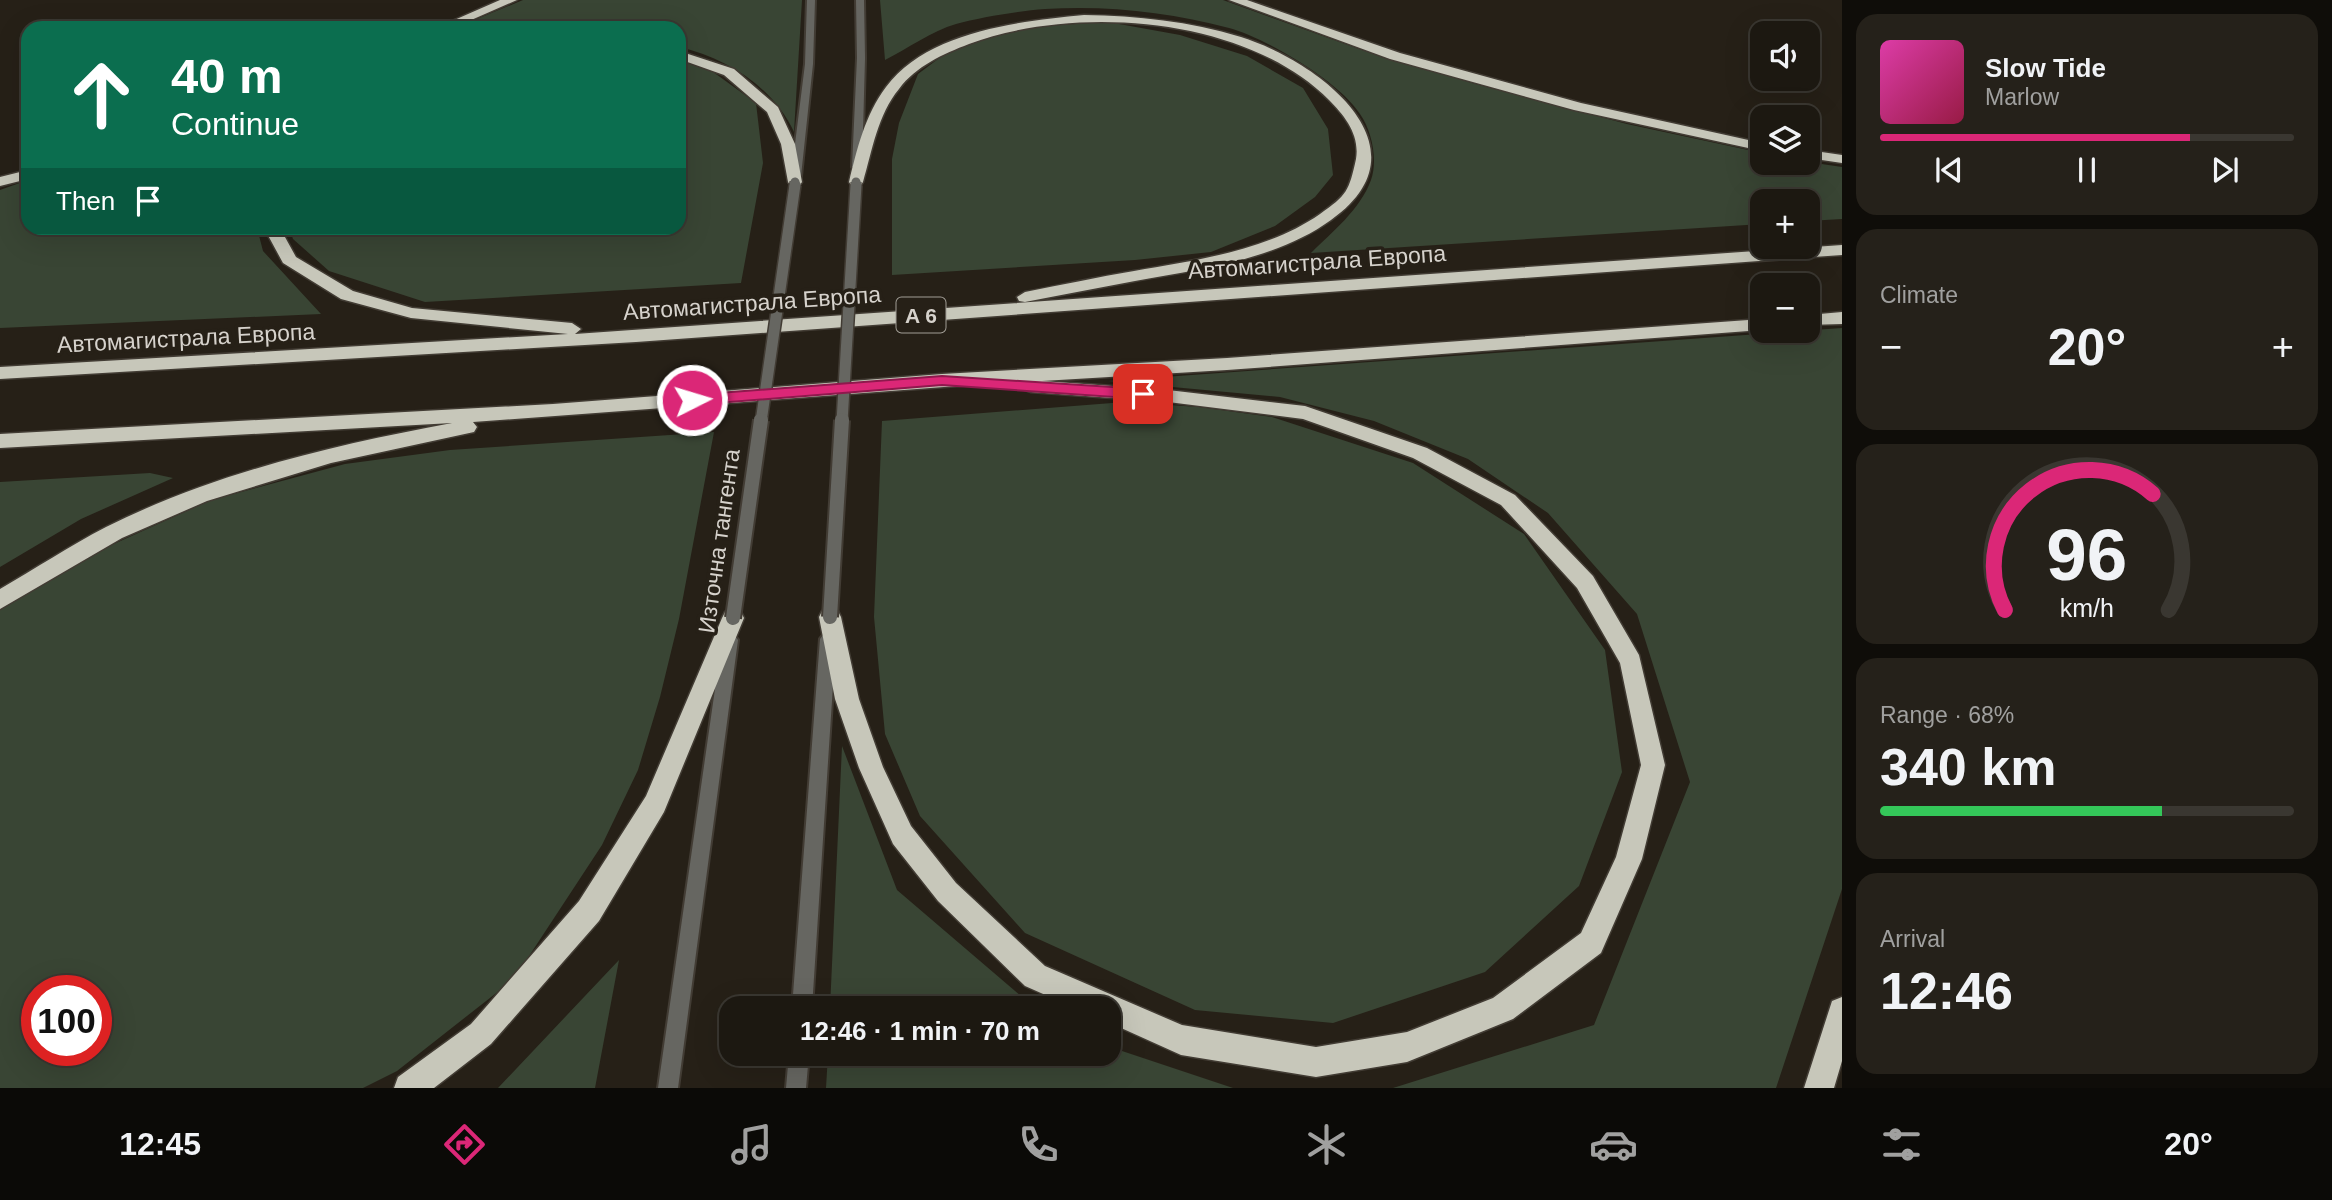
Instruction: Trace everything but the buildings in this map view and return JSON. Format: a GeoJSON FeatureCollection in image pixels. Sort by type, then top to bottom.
{"type":"FeatureCollection","features":[{"type":"Feature","properties":{"kind":"highway"},"geometry":{"type":"LineString","coordinates":[[459,21],[511,0]]}},
{"type":"Feature","properties":{"kind":"highway"},"geometry":{"type":"LineString","coordinates":[[1235,0],[1408,60],[1579,107],[1750,144]]}},
{"type":"Feature","properties":{"kind":"highway"},"geometry":{"type":"LineString","coordinates":[[856,182],[873,118],[893,87],[924,60],[965,36],[1023,19],[1073,15],[1147,16],[1205,27],[1259,47],[1309,75],[1343,105],[1364,143],[1361,180],[1344,201],[1322,220],[1278,243],[1214,261],[943,314]]}},
{"type":"Feature","properties":{"kind":"highway"},"geometry":{"type":"LineString","coordinates":[[686,57],[729,72],[773,110],[788,144],[795,182]]}},
{"type":"Feature","properties":{"kind":"highway"},"geometry":{"type":"LineString","coordinates":[[1820,156],[1842,159]]}},
{"type":"Feature","properties":{"kind":"highway"},"geometry":{"type":"LineString","coordinates":[[0,181],[21,176]]}},
{"type":"Feature","properties":{"kind":"highway"},"geometry":{"type":"LineString","coordinates":[[276,235],[289,260],[347,295],[411,313],[636,335]]}},
{"type":"Feature","properties":{"kind":"highway","name":"Автомагистрала Европа"},"geometry":{"type":"LineString","coordinates":[[0,373],[636,335],[1842,250]]}},
{"type":"Feature","properties":{"kind":"highway"},"geometry":{"type":"LineString","coordinates":[[1820,319],[1842,317]]}},
{"type":"Feature","properties":{"kind":"highway"},"geometry":{"type":"LineString","coordinates":[[0,441],[553,411],[942,380],[1227,364],[1750,325]]}},
{"type":"Feature","properties":{"kind":"highway"},"geometry":{"type":"LineString","coordinates":[[942,380],[1168,396],[1305,413],[1420,453],[1508,500],[1585,582],[1630,662],[1653,765],[1629,859],[1591,943],[1503,1009],[1407,1047],[1316,1062],[1181,1040],[1121,1013]]}},
{"type":"Feature","properties":{"kind":"highway"},"geometry":{"type":"LineString","coordinates":[[0,600],[115,532],[241,480],[384,442],[553,411]]}},
{"type":"Feature","properties":{"kind":"highway"},"geometry":{"type":"LineString","coordinates":[[830,617],[847,699],[871,768],[902,835],[947,892],[1035,975],[1082,996]]}},
{"type":"Feature","properties":{"kind":"highway"},"geometry":{"type":"LineString","coordinates":[[409,1088],[481,1034],[589,911],[655,804],[733,618]]}},
{"type":"Feature","properties":{"kind":"highway"},"geometry":{"type":"LineString","coordinates":[[1819,1088],[1842,1012]]}},
{"type":"Feature","properties":{"kind":"street","name":"Източна тангента"},"geometry":{"type":"LineString","coordinates":[[668,1088],[795,182],[809,64],[811,0]]}},
{"type":"Feature","properties":{"kind":"street"},"geometry":{"type":"LineString","coordinates":[[803,996],[830,617],[856,182],[862,58],[860,0]]}},
{"type":"Feature","properties":{"kind":"street"},"geometry":{"type":"LineString","coordinates":[[796,1088],[798,1066]]}},
{"type":"Feature","properties":{"kind":"green space"},"geometry":{"type":"Polygon","coordinates":[[[523,0],[802,0],[794,132],[774,101],[747,77],[714,59],[686,49],[686,21],[472,21],[523,0]]]}},
{"type":"Feature","properties":{"kind":"green space"},"geometry":{"type":"Polygon","coordinates":[[[880,0],[1223,0],[1362,50],[1472,83],[1627,124],[1750,150],[1750,175],[1820,175],[1820,164],[1842,167],[1842,219],[1820,220],[1820,189],[1750,189],[1750,225],[1311,253],[1345,220],[1366,191],[1373,172],[1373,146],[1364,121],[1350,101],[1301,62],[1262,41],[1229,28],[1138,11],[1045,9],[956,24],[885,60],[880,0]]]}},
{"type":"Feature","properties":{"kind":"green space"},"geometry":{"type":"Polygon","coordinates":[[[1108,22],[1180,35],[1247,56],[1303,88],[1328,129],[1333,175],[1315,197],[1275,226],[1211,252],[1135,260],[892,275],[892,159],[899,123],[918,74],[946,53],[984,34],[1043,26],[1108,22]]]}},
{"type":"Feature","properties":{"kind":"green space"},"geometry":{"type":"Polygon","coordinates":[[[686,62],[709,69],[756,103],[763,163],[741,283],[425,302],[329,271],[292,235],[686,235],[686,62]]]}},
{"type":"Feature","properties":{"kind":"green space"},"geometry":{"type":"Polygon","coordinates":[[[21,182],[21,235],[259,235],[263,251],[321,314],[0,328],[0,190],[21,182]]]}},
{"type":"Feature","properties":{"kind":"green space"},"geometry":{"type":"Polygon","coordinates":[[[1842,328],[1842,889],[1776,1088],[1393,1088],[1594,1025],[1690,782],[1637,614],[1548,513],[1468,459],[1374,421],[1280,397],[1108,381],[1750,335],[1750,343],[1820,343],[1820,330],[1842,328]]]}},
{"type":"Feature","properties":{"kind":"green space"},"geometry":{"type":"Polygon","coordinates":[[[1125,402],[1199,407],[1272,417],[1413,463],[1524,534],[1605,650],[1622,772],[1579,886],[1485,972],[1333,1023],[1195,1010],[1025,933],[920,816],[885,734],[874,617],[882,421],[1125,402]]]}},
{"type":"Feature","properties":{"kind":"green space"},"geometry":{"type":"Polygon","coordinates":[[[714,432],[679,619],[660,697],[638,770],[602,845],[514,979],[397,1071],[363,1088],[0,1088],[0,609],[105,548],[211,500],[345,464],[450,450],[714,432]]]}},
{"type":"Feature","properties":{"kind":"green space"},"geometry":{"type":"Polygon","coordinates":[[[150,473],[173,478],[81,519],[0,567],[0,482],[150,473]]]}},
{"type":"Feature","properties":{"kind":"green space"},"geometry":{"type":"Polygon","coordinates":[[[842,746],[897,890],[1021,996],[831,996],[842,746]]]}},
{"type":"Feature","properties":{"kind":"green space"},"geometry":{"type":"Polygon","coordinates":[[[619,960],[595,1088],[498,1088],[619,960]]]}},
{"type":"Feature","properties":{"kind":"green space"},"geometry":{"type":"Polygon","coordinates":[[[1121,1051],[1233,1088],[826,1088],[827,1066],[1121,1066],[1121,1051]]]}},
{"type":"Feature","properties":{"kind":"route"},"geometry":{"type":"LineString","coordinates":[[692,400],[942,380],[1143,394]]}}]}
